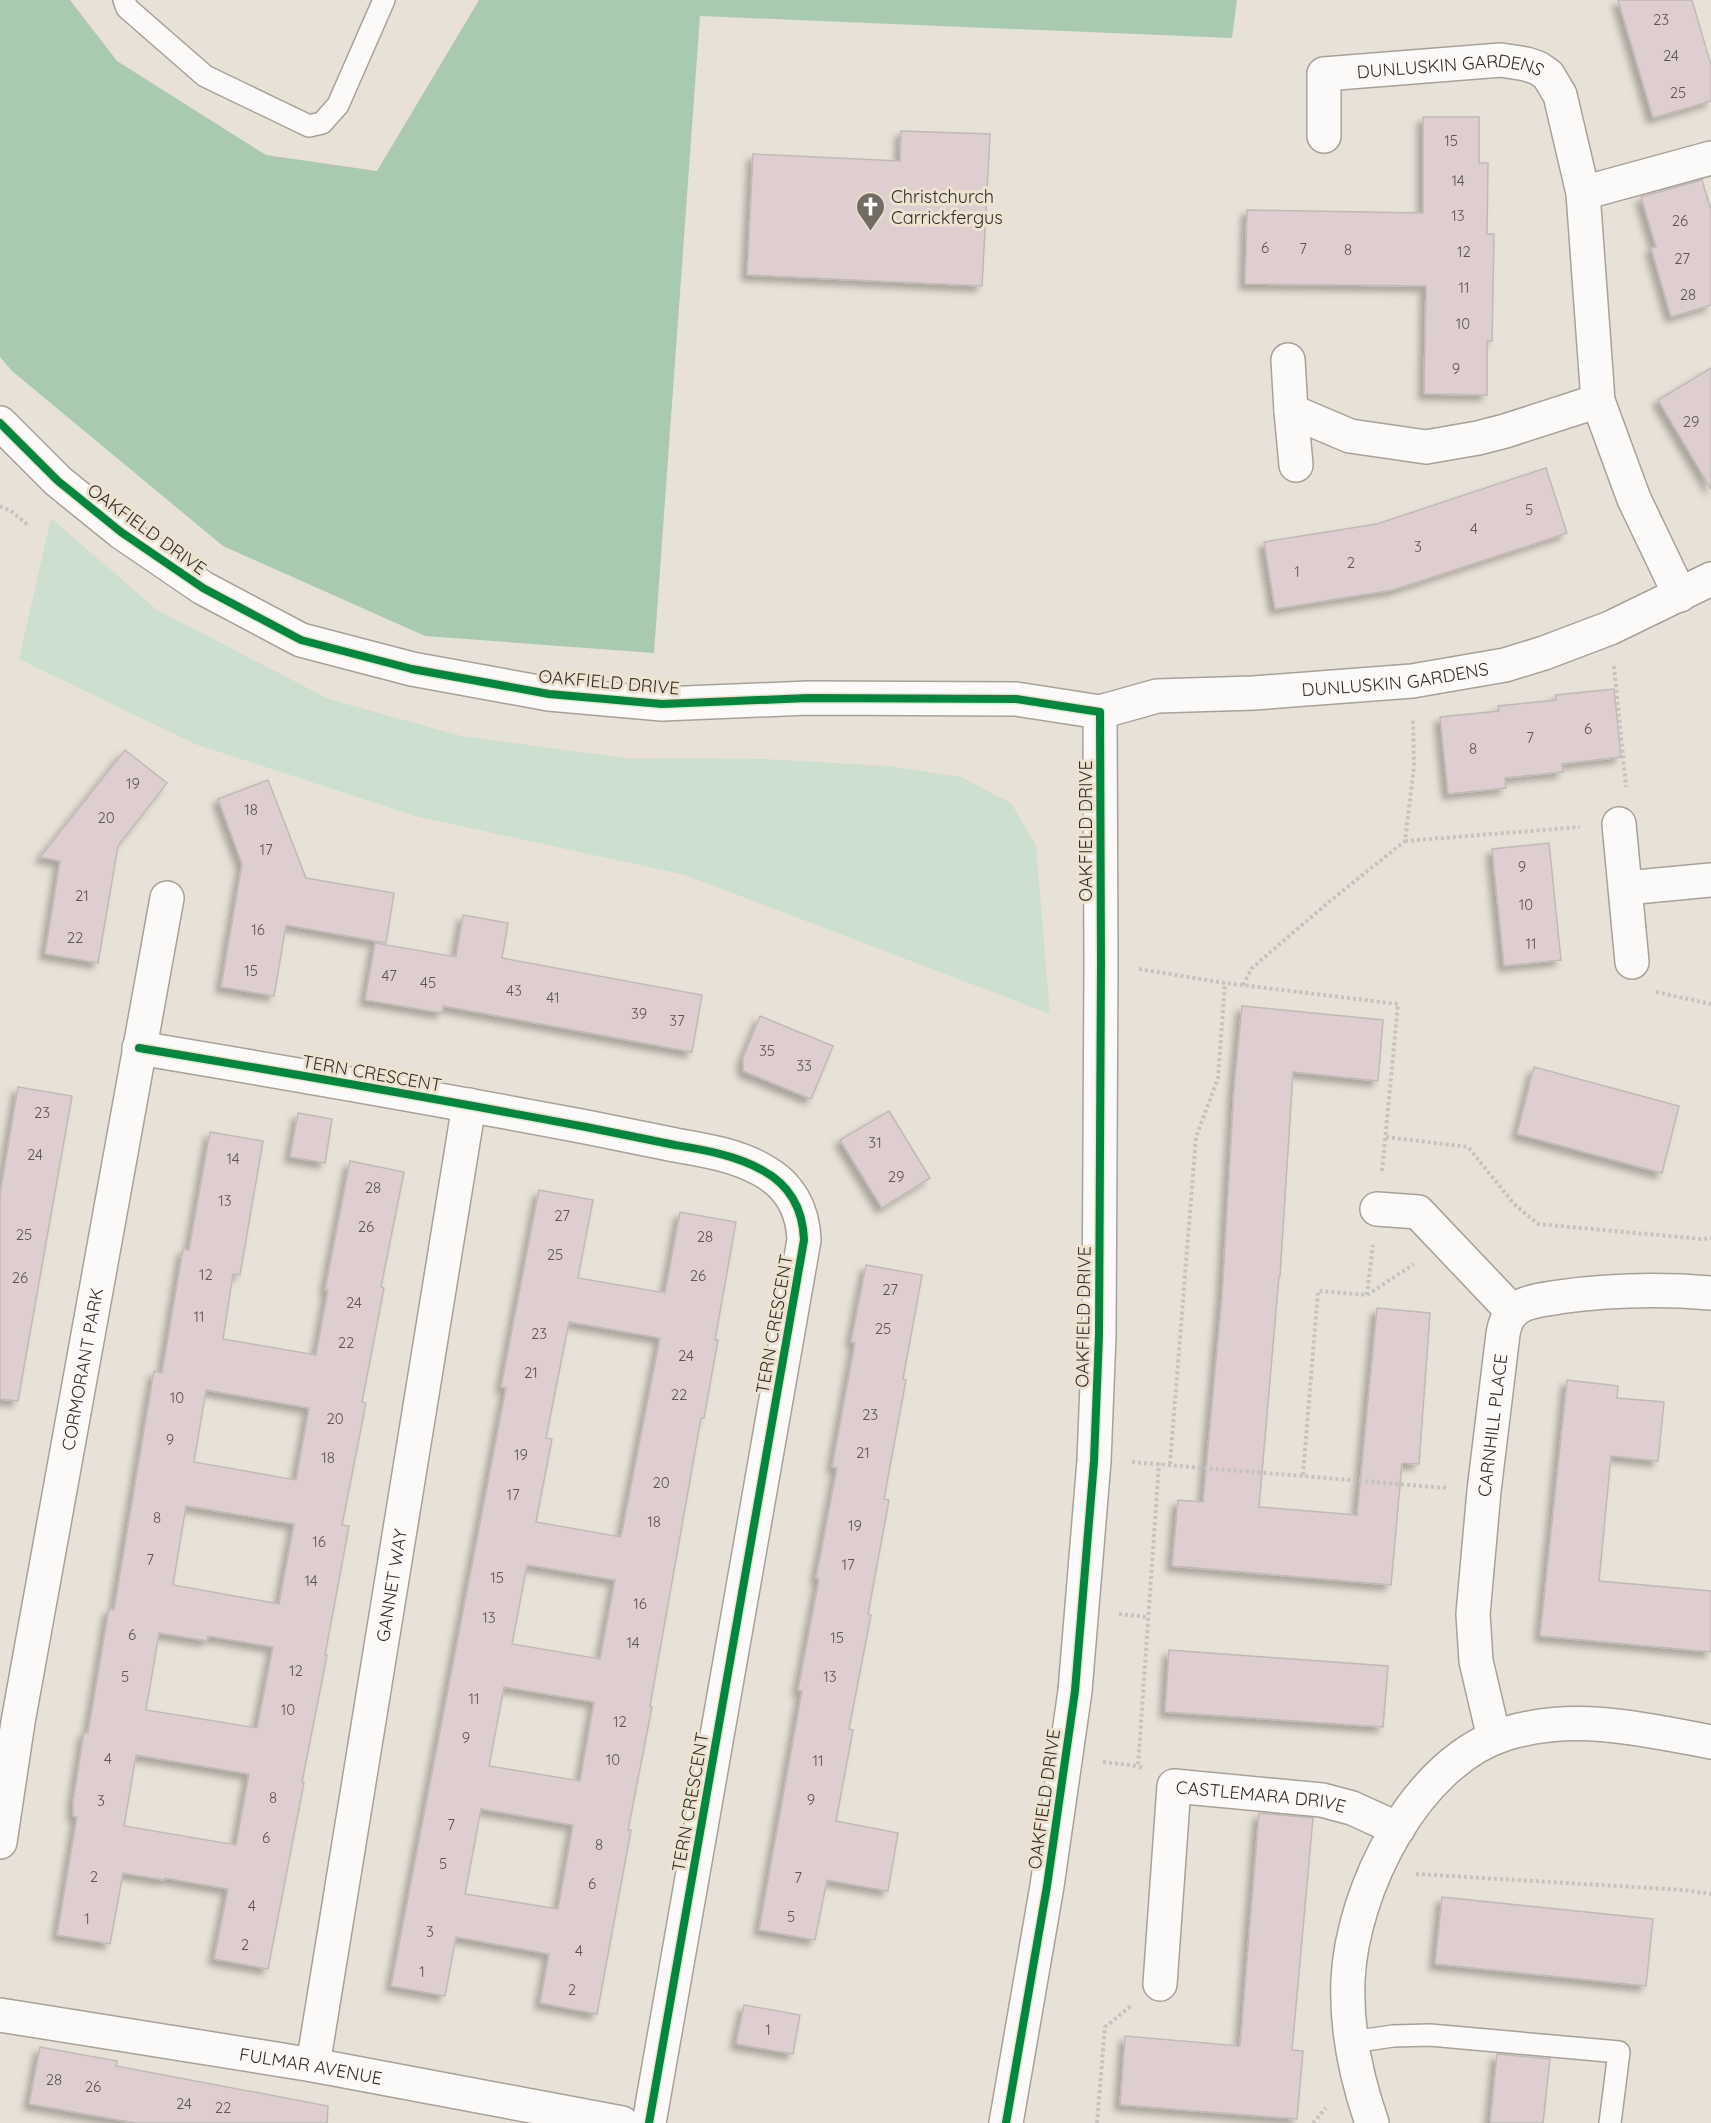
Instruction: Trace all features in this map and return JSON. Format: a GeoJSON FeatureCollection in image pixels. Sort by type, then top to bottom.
{"type":"FeatureCollection","features":[{"type":"Feature","properties":{"kind":"street","name":"DUNLUSKIN GARDENS"},"geometry":{"type":"LineString","coordinates":[[1324,136],[1324,74],[1502,60],[1527,64],[1548,75],[1560,95],[1583,194],[1598,401],[1634,499],[1680,595]]}},
{"type":"Feature","properties":{"kind":"street"},"geometry":{"type":"LineString","coordinates":[[1583,194],[1711,158]]}},
{"type":"Feature","properties":{"kind":"street"},"geometry":{"type":"LineString","coordinates":[[1288,360],[1296,465]]}},
{"type":"Feature","properties":{"kind":"street"},"geometry":{"type":"LineString","coordinates":[[1291,411],[1350,436],[1426,447],[1505,431],[1598,401]]}},
{"type":"Feature","properties":{"kind":"street","name":"OAKFIELD DRIVE"},"geometry":{"type":"LineString","coordinates":[[0,423],[58,481],[121,532],[202,588],[301,640],[412,669],[549,694],[662,704],[808,698],[1016,699],[1100,712],[1099,1335],[1094,1461],[1075,1691],[1047,1886],[1006,2123]]}},
{"type":"Feature","properties":{"kind":"street","name":"DUNLUSKIN GARDENS"},"geometry":{"type":"LineString","coordinates":[[1100,712],[1157,696],[1254,693],[1412,681],[1505,665],[1554,650],[1610,628],[1711,579]]}},
{"type":"Feature","properties":{"kind":"street"},"geometry":{"type":"LineString","coordinates":[[1619,824],[1632,962]]}},
{"type":"Feature","properties":{"kind":"street"},"geometry":{"type":"LineString","coordinates":[[1626,888],[1711,880]]}},
{"type":"Feature","properties":{"kind":"street","name":"CORMORANT PARK"},"geometry":{"type":"LineString","coordinates":[[0,1842],[9,1720],[167,898]]}},
{"type":"Feature","properties":{"kind":"street","name":"TERN CRESCENT"},"geometry":{"type":"LineString","coordinates":[[140,1048],[469,1105],[709,1151],[764,1171],[781,1184],[791,1196],[803,1222],[804,1240],[649,2123]]}},
{"type":"Feature","properties":{"kind":"street","name":"GANNET WAY"},"geometry":{"type":"LineString","coordinates":[[313,2065],[469,1105]]}},
{"type":"Feature","properties":{"kind":"street"},"geometry":{"type":"LineString","coordinates":[[1377,1209],[1418,1212],[1513,1312],[1527,1303],[1590,1293],[1659,1291],[1711,1293]]}},
{"type":"Feature","properties":{"kind":"street","name":"CARNHILL PLACE"},"geometry":{"type":"LineString","coordinates":[[1494,1738],[1479,1677],[1473,1637],[1474,1601],[1484,1491],[1504,1328],[1513,1312]]}},
{"type":"Feature","properties":{"kind":"street"},"geometry":{"type":"LineString","coordinates":[[1372,2123],[1358,2079],[1352,2042],[1348,1994],[1352,1946],[1362,1909],[1376,1872],[1398,1829],[1415,1803],[1438,1776],[1466,1753],[1494,1738],[1518,1731],[1571,1723],[1629,1727],[1711,1742]]}},
{"type":"Feature","properties":{"kind":"street","name":"CASTLEMARA DRIVE"},"geometry":{"type":"LineString","coordinates":[[1160,1983],[1174,1786],[1322,1800],[1352,1808],[1398,1829]]}},
{"type":"Feature","properties":{"kind":"street","name":"FULMAR AVENUE"},"geometry":{"type":"LineString","coordinates":[[0,2015],[313,2065],[622,2123]]}},
{"type":"Feature","properties":{"kind":"lane"},"geometry":{"type":"LineString","coordinates":[[124,0],[127,8],[205,76],[309,126],[322,123],[338,105],[384,0]]}},
{"type":"Feature","properties":{"kind":"lane"},"geometry":{"type":"LineString","coordinates":[[1352,2042],[1393,2036],[1430,2035],[1619,2052],[1610,2123]]}},
{"type":"Feature","properties":{"kind":"path"},"geometry":{"type":"LineString","coordinates":[[0,506],[11,511],[28,525]]}},
{"type":"Feature","properties":{"kind":"path"},"geometry":{"type":"LineString","coordinates":[[1243,985],[1252,968],[1405,841],[1619,824],[1627,784],[1610,628]]}},
{"type":"Feature","properties":{"kind":"path"},"geometry":{"type":"LineString","coordinates":[[1405,841],[1414,767],[1412,681]]}},
{"type":"Feature","properties":{"kind":"path"},"geometry":{"type":"LineString","coordinates":[[1101,963],[1226,983],[1398,1004],[1386,1137],[1367,1295]]}},
{"type":"Feature","properties":{"kind":"path"},"geometry":{"type":"LineString","coordinates":[[1170,1464],[1196,1137],[1218,1078],[1226,983]]}},
{"type":"Feature","properties":{"kind":"path"},"geometry":{"type":"LineString","coordinates":[[1386,1137],[1467,1147],[1514,1204],[1538,1224],[1711,1238]]}},
{"type":"Feature","properties":{"kind":"path"},"geometry":{"type":"LineString","coordinates":[[1303,1475],[1318,1291],[1367,1295],[1446,1242]]}},
{"type":"Feature","properties":{"kind":"path"},"geometry":{"type":"LineString","coordinates":[[1138,1766],[1159,1463],[1484,1491]]}},
{"type":"Feature","properties":{"kind":"path"},"geometry":{"type":"LineString","coordinates":[[1121,1764],[1138,1766],[1174,1786]]}},
{"type":"Feature","properties":{"kind":"path"},"geometry":{"type":"LineString","coordinates":[[1376,1872],[1684,1890],[1711,1894]]}},
{"type":"Feature","properties":{"kind":"path"},"geometry":{"type":"LineString","coordinates":[[1097,2123],[1105,2027],[1160,1983]]}},
{"type":"Feature","properties":{"kind":"green space"},"geometry":{"type":"Polygon","coordinates":[[[0,0],[70,0],[117,61],[266,155],[377,171],[479,0],[1237,0],[1232,38],[700,16],[654,653],[425,636],[223,546],[12,371],[0,357],[0,0]]]}},
{"type":"Feature","properties":{"kind":"green space"},"geometry":{"type":"Polygon","coordinates":[[[51,518],[157,610],[329,699],[461,736],[625,758],[763,759],[889,766],[961,777],[1011,803],[1036,845],[1050,1014],[685,875],[415,816],[195,744],[19,659],[51,518]]]}},
{"type":"Feature","properties":{"kind":"building"},"geometry":{"type":"Polygon","coordinates":[[[1618,0],[1692,0],[1711,65],[1711,101],[1653,118],[1618,0]]]}},
{"type":"Feature","properties":{"kind":"building"},"geometry":{"type":"Polygon","coordinates":[[[1423,117],[1479,117],[1479,163],[1488,163],[1487,234],[1494,234],[1492,341],[1487,341],[1487,395],[1424,394],[1426,286],[1245,284],[1247,210],[1423,213],[1423,117]]]}},
{"type":"Feature","properties":{"kind":"building"},"geometry":{"type":"Polygon","coordinates":[[[901,131],[990,134],[982,286],[747,275],[753,154],[900,161],[901,131]]]}},
{"type":"Feature","properties":{"kind":"building"},"geometry":{"type":"Polygon","coordinates":[[[1702,180],[1711,210],[1711,305],[1671,317],[1651,248],[1656,247],[1641,197],[1702,180]]]}},
{"type":"Feature","properties":{"kind":"building"},"geometry":{"type":"Polygon","coordinates":[[[1711,368],[1711,489],[1658,400],[1711,368]]]}},
{"type":"Feature","properties":{"kind":"building"},"geometry":{"type":"Polygon","coordinates":[[[1546,468],[1567,533],[1393,590],[1275,609],[1264,542],[1377,524],[1546,468]]]}},
{"type":"Feature","properties":{"kind":"building"},"geometry":{"type":"Polygon","coordinates":[[[1614,689],[1621,757],[1562,764],[1563,772],[1505,778],[1506,788],[1448,794],[1440,717],[1499,711],[1498,706],[1556,700],[1556,695],[1614,689]]]}},
{"type":"Feature","properties":{"kind":"building"},"geometry":{"type":"Polygon","coordinates":[[[125,750],[167,783],[118,846],[98,963],[45,954],[60,861],[40,857],[125,750]]]}},
{"type":"Feature","properties":{"kind":"building"},"geometry":{"type":"Polygon","coordinates":[[[268,780],[306,878],[394,893],[386,943],[286,925],[274,996],[221,987],[242,864],[218,799],[268,780]]]}},
{"type":"Feature","properties":{"kind":"building"},"geometry":{"type":"Polygon","coordinates":[[[1549,843],[1561,960],[1504,966],[1492,849],[1549,843]]]}},
{"type":"Feature","properties":{"kind":"building"},"geometry":{"type":"Polygon","coordinates":[[[463,915],[508,923],[502,958],[702,995],[692,1052],[443,1006],[442,1013],[365,1000],[375,943],[456,957],[463,915]]]}},
{"type":"Feature","properties":{"kind":"building"},"geometry":{"type":"Polygon","coordinates":[[[1242,1006],[1383,1020],[1378,1081],[1293,1072],[1280,1276],[1259,1507],[1357,1515],[1377,1308],[1430,1313],[1419,1464],[1402,1463],[1391,1585],[1172,1566],[1178,1500],[1203,1502],[1222,1296],[1234,1088],[1242,1006]]]}},
{"type":"Feature","properties":{"kind":"building"},"geometry":{"type":"Polygon","coordinates":[[[760,1016],[833,1046],[811,1099],[743,1071],[743,1058],[760,1016]]]}},
{"type":"Feature","properties":{"kind":"building"},"geometry":{"type":"Polygon","coordinates":[[[1534,1067],[1679,1106],[1662,1173],[1517,1134],[1534,1067]]]}},
{"type":"Feature","properties":{"kind":"building"},"geometry":{"type":"Polygon","coordinates":[[[18,1087],[72,1096],[18,1401],[0,1399],[0,1195],[18,1087]]]}},
{"type":"Feature","properties":{"kind":"building"},"geometry":{"type":"Polygon","coordinates":[[[889,1111],[930,1178],[882,1208],[840,1140],[889,1111]]]}},
{"type":"Feature","properties":{"kind":"building"},"geometry":{"type":"Polygon","coordinates":[[[298,1113],[332,1119],[325,1163],[290,1157],[298,1113]]]}},
{"type":"Feature","properties":{"kind":"building"},"geometry":{"type":"Polygon","coordinates":[[[210,1132],[263,1141],[240,1275],[233,1274],[223,1339],[316,1355],[328,1290],[325,1290],[350,1161],[404,1172],[381,1287],[384,1288],[362,1402],[366,1403],[342,1525],[349,1526],[325,1655],[327,1655],[268,1969],[214,1959],[228,1889],[165,1878],[164,1880],[123,1873],[110,1944],[57,1935],[77,1817],[73,1816],[73,1802],[84,1732],[88,1733],[109,1609],[114,1610],[154,1371],[162,1373],[183,1249],[189,1250],[210,1132]],[[206,1390],[194,1462],[296,1480],[309,1408],[206,1390]],[[186,1506],[173,1585],[279,1604],[294,1524],[186,1506]],[[159,1633],[146,1710],[257,1728],[273,1647],[208,1636],[207,1641],[159,1633]],[[136,1755],[124,1826],[236,1845],[249,1774],[136,1755]]]}},
{"type":"Feature","properties":{"kind":"building"},"geometry":{"type":"Polygon","coordinates":[[[539,1190],[593,1200],[578,1278],[665,1293],[680,1212],[736,1222],[715,1340],[718,1340],[704,1418],[701,1418],[650,1706],[652,1707],[628,1830],[631,1830],[597,2014],[540,2003],[549,1954],[456,1937],[445,1996],[391,1986],[506,1388],[501,1387],[539,1190]],[[569,1322],[546,1438],[552,1439],[536,1522],[621,1537],[660,1338],[569,1322]],[[527,1565],[512,1644],[600,1659],[615,1580],[527,1565]],[[504,1687],[489,1766],[580,1781],[594,1702],[504,1687]],[[481,1809],[465,1894],[558,1909],[573,1825],[481,1809]]]}},
{"type":"Feature","properties":{"kind":"building"},"geometry":{"type":"Polygon","coordinates":[[[866,1265],[922,1275],[884,1499],[889,1500],[868,1614],[871,1615],[849,1729],[853,1730],[836,1821],[898,1833],[888,1891],[827,1880],[815,1940],[759,1930],[802,1691],[798,1690],[837,1468],[832,1467],[855,1343],[851,1342],[866,1265]]]}},
{"type":"Feature","properties":{"kind":"building"},"geometry":{"type":"Polygon","coordinates":[[[1567,1380],[1618,1386],[1617,1398],[1664,1402],[1658,1461],[1611,1456],[1599,1581],[1711,1591],[1711,1652],[1540,1636],[1567,1380]]]}},
{"type":"Feature","properties":{"kind":"building"},"geometry":{"type":"Polygon","coordinates":[[[1169,1650],[1388,1666],[1383,1727],[1165,1712],[1169,1650]]]}},
{"type":"Feature","properties":{"kind":"building"},"geometry":{"type":"Polygon","coordinates":[[[1259,1813],[1313,1818],[1292,2050],[1303,2051],[1297,2119],[1120,2105],[1125,2036],[1240,2046],[1259,1813]]]}},
{"type":"Feature","properties":{"kind":"building"},"geometry":{"type":"Polygon","coordinates":[[[1442,1897],[1653,1919],[1646,1986],[1435,1964],[1442,1897]]]}},
{"type":"Feature","properties":{"kind":"building"},"geometry":{"type":"Polygon","coordinates":[[[744,2005],[800,2015],[793,2054],[736,2044],[744,2005]]]}},
{"type":"Feature","properties":{"kind":"building"},"geometry":{"type":"Polygon","coordinates":[[[40,2047],[117,2061],[116,2066],[328,2106],[327,2123],[135,2123],[29,2104],[40,2047]]]}},
{"type":"Feature","properties":{"kind":"building"},"geometry":{"type":"Polygon","coordinates":[[[1497,2054],[1550,2059],[1543,2123],[1490,2123],[1497,2054]]]}},
{"type":"Feature","properties":{"kind":"cycle path"},"geometry":{"type":"LineString","coordinates":[[0,423],[58,481],[121,532],[203,588],[301,640],[412,669],[549,694],[662,704],[808,698],[1016,699],[1100,712],[1099,1335],[1094,1461],[1075,1691],[1047,1886],[1006,2123]]}},
{"type":"Feature","properties":{"kind":"cycle path"},"geometry":{"type":"LineString","coordinates":[[139,1048],[475,1106],[720,1154],[742,1160],[772,1176],[787,1191],[798,1209],[804,1240],[649,2123]]}},
{"type":"Feature","properties":{"kind":"place","name":"Christchurch Carrickfergus"},"geometry":{"type":"Point","coordinates":[870,232]}}]}
